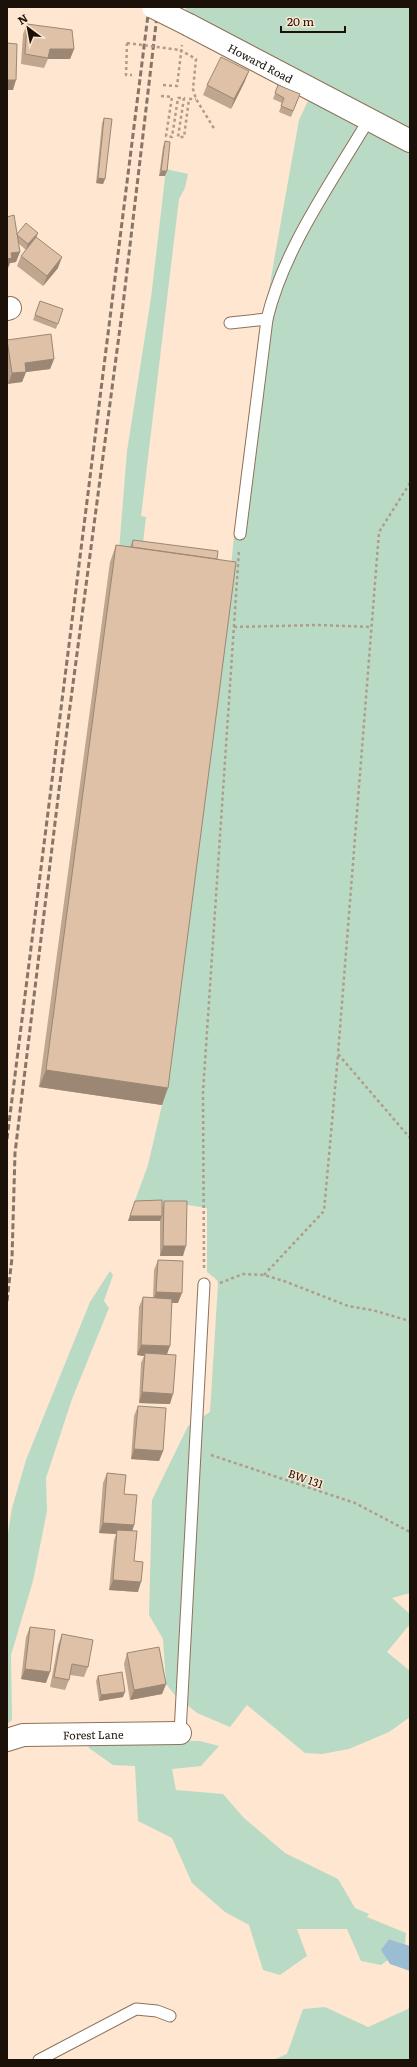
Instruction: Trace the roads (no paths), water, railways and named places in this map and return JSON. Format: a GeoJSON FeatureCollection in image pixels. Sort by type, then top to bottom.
{"type":"FeatureCollection","features":[{"type":"Feature","properties":{"kind":"street","name":"Howard Road"},"geometry":{"type":"LineString","coordinates":[[153,7],[410,141]]}},
{"type":"Feature","properties":{"kind":"street","name":"Forest Lane"},"geometry":{"type":"LineString","coordinates":[[7,1740],[23,1735],[180,1733]]}},
{"type":"Feature","properties":{"kind":"lane"},"geometry":{"type":"LineString","coordinates":[[240,534],[271,303],[293,248],[369,120]]}},
{"type":"Feature","properties":{"kind":"lane"},"geometry":{"type":"LineString","coordinates":[[230,322],[268,319]]}},
{"type":"Feature","properties":{"kind":"lane"},"geometry":{"type":"LineString","coordinates":[[180,1733],[204,1284]]}},
{"type":"Feature","properties":{"kind":"lane"},"geometry":{"type":"LineString","coordinates":[[39,2060],[136,2009],[157,2011],[170,2016]]}},
{"type":"Feature","properties":{"kind":"water"},"geometry":{"type":"Polygon","coordinates":[[[389,1939],[410,1946],[410,1971],[390,1964],[381,1950],[389,1939]]]}},
{"type":"Feature","properties":{"kind":"railway"},"geometry":{"type":"LineString","coordinates":[[7,1139],[149,7]]}},
{"type":"Feature","properties":{"kind":"railway"},"geometry":{"type":"LineString","coordinates":[[7,1301],[12,1258],[15,1153],[59,790],[123,305],[158,7]]}}]}
